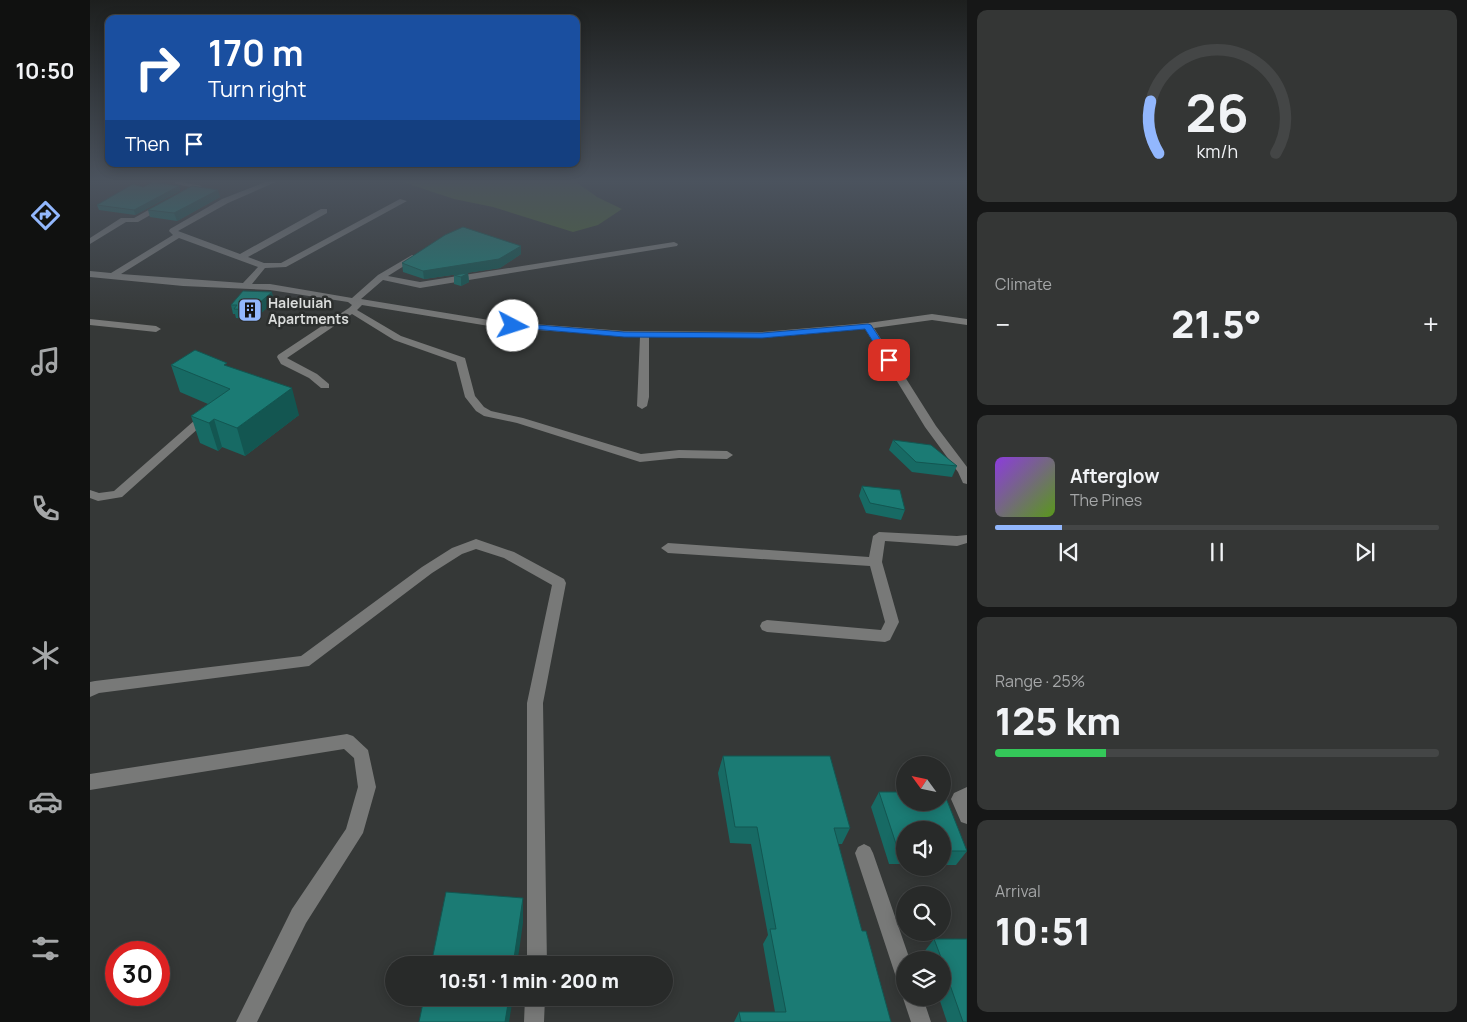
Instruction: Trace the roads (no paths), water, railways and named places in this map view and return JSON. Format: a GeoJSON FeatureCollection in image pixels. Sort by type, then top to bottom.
{"type":"FeatureCollection","features":[{"type":"Feature","properties":{"kind":"street"},"geometry":{"type":"LineString","coordinates":[[90,242],[111,229]]}},
{"type":"Feature","properties":{"kind":"street"},"geometry":{"type":"LineString","coordinates":[[177,229],[173,231],[178,235],[263,266],[283,266],[352,229]]}},
{"type":"Feature","properties":{"kind":"street"},"geometry":{"type":"LineString","coordinates":[[241,257],[292,229]]}},
{"type":"Feature","properties":{"kind":"street"},"geometry":{"type":"LineString","coordinates":[[113,276],[178,235]]}},
{"type":"Feature","properties":{"kind":"street"},"geometry":{"type":"LineString","coordinates":[[381,278],[420,285],[674,244]]}},
{"type":"Feature","properties":{"kind":"street"},"geometry":{"type":"LineString","coordinates":[[325,386],[313,376],[285,362],[282,357],[355,305],[381,278],[412,257]]}},
{"type":"Feature","properties":{"kind":"street"},"geometry":{"type":"LineString","coordinates":[[245,286],[263,266]]}},
{"type":"Feature","properties":{"kind":"street"},"geometry":{"type":"LineString","coordinates":[[90,274],[183,284],[270,287],[355,305],[495,324],[645,335],[762,335],[868,326],[932,317],[967,322]]}},
{"type":"Feature","properties":{"kind":"street"},"geometry":{"type":"LineString","coordinates":[[355,305],[399,339],[452,354],[461,360],[470,397],[480,409],[488,414],[519,420],[640,458],[680,454],[727,455]]}},
{"type":"Feature","properties":{"kind":"street"},"geometry":{"type":"LineString","coordinates":[[90,322],[156,329]]}},
{"type":"Feature","properties":{"kind":"street"},"geometry":{"type":"LineString","coordinates":[[868,326],[931,427],[964,471],[967,480]]}},
{"type":"Feature","properties":{"kind":"street"},"geometry":{"type":"LineString","coordinates":[[642,406],[644,395],[642,349],[645,335]]}},
{"type":"Feature","properties":{"kind":"street"},"geometry":{"type":"LineString","coordinates":[[90,494],[98,497],[118,494],[212,410]]}},
{"type":"Feature","properties":{"kind":"street"},"geometry":{"type":"LineString","coordinates":[[767,626],[885,636],[892,622],[875,562],[879,536],[957,541],[967,539]]}},
{"type":"Feature","properties":{"kind":"street"},"geometry":{"type":"LineString","coordinates":[[90,691],[94,687],[304,662],[427,570],[457,551],[476,544],[509,555],[536,568],[560,583],[535,703],[537,956]]}},
{"type":"Feature","properties":{"kind":"street"},"geometry":{"type":"LineString","coordinates":[[668,548],[875,562]]}},
{"type":"Feature","properties":{"kind":"street"},"geometry":{"type":"LineString","coordinates":[[90,782],[347,740],[362,755],[367,787],[354,833],[299,916],[246,1022]]}},
{"type":"Feature","properties":{"kind":"street"},"geometry":{"type":"LineString","coordinates":[[967,794],[960,799],[967,816]]}},
{"type":"Feature","properties":{"kind":"street"},"geometry":{"type":"LineString","coordinates":[[864,853],[897,951]]}},
{"type":"Feature","properties":{"kind":"street"},"geometry":{"type":"LineString","coordinates":[[534,1022],[535,1006]]}},
{"type":"Feature","properties":{"kind":"street"},"geometry":{"type":"LineString","coordinates":[[916,1006],[922,1022]]}},
{"type":"Feature","properties":{"kind":"place","name":"Haleluiah Apartments"},"geometry":{"type":"Point","coordinates":[250,310]}}]}
